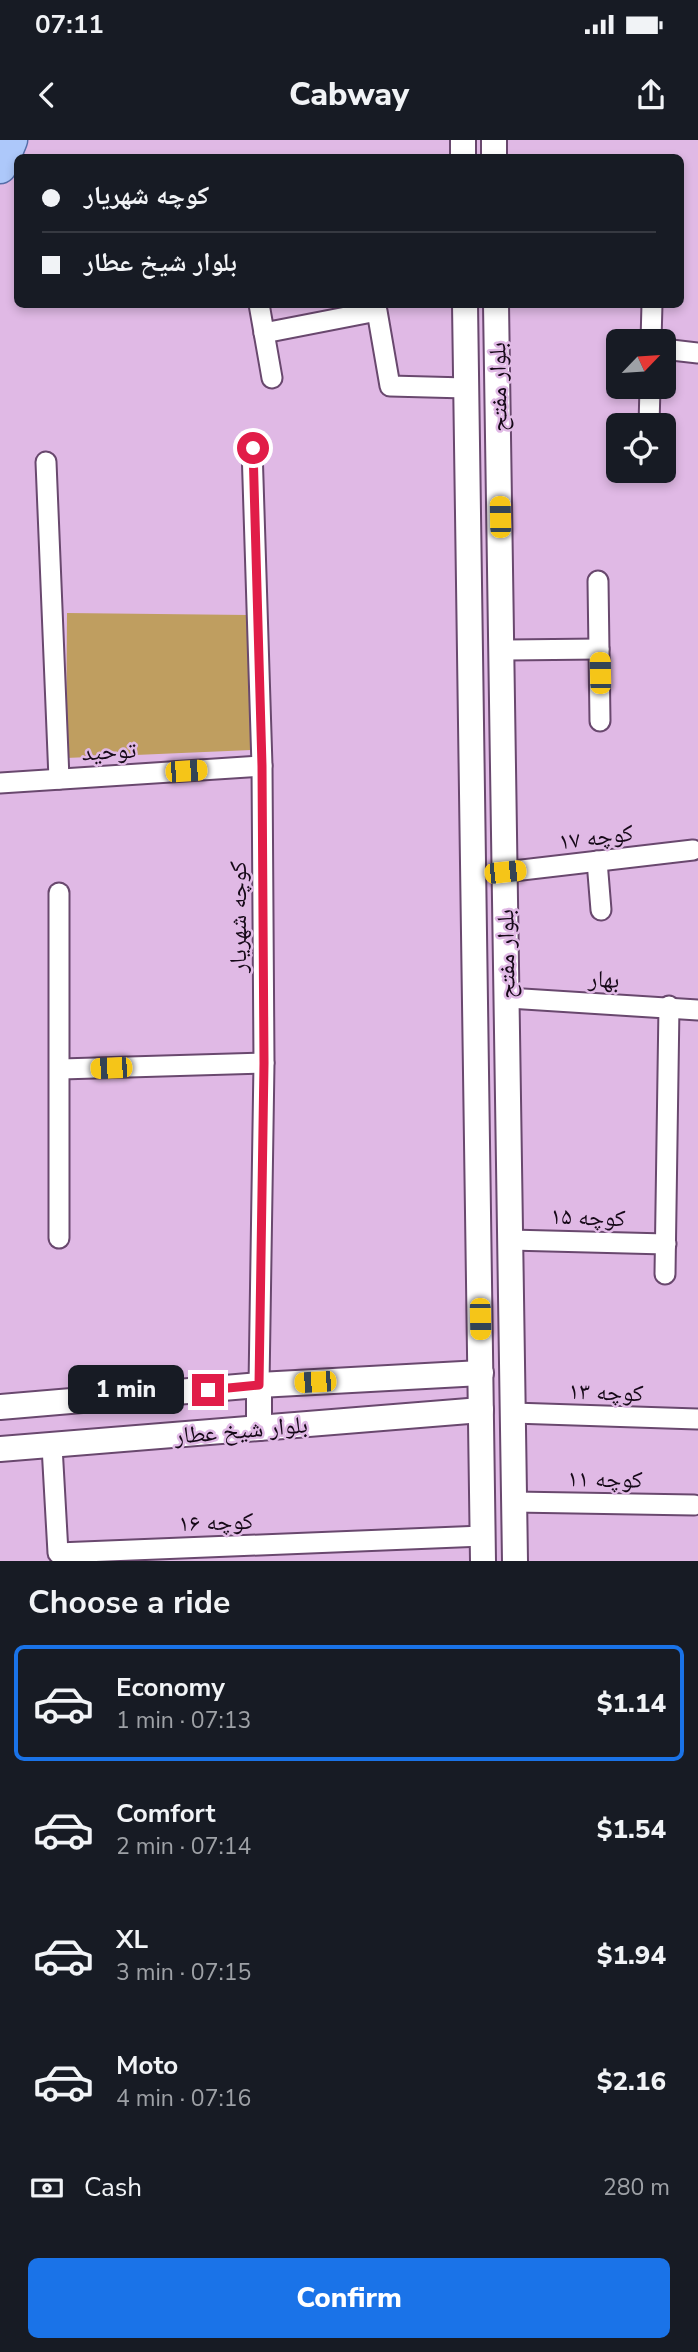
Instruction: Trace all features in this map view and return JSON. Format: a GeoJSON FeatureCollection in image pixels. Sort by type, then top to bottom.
{"type":"FeatureCollection","features":[{"type":"Feature","properties":{"kind":"main road"},"geometry":{"type":"LineString","coordinates":[[0,167],[11,140]]}},
{"type":"Feature","properties":{"kind":"street"},"geometry":{"type":"LineString","coordinates":[[260,308],[272,378]]}},
{"type":"Feature","properties":{"kind":"street","name":"بلوار مفتح"},"geometry":{"type":"LineString","coordinates":[[465,308],[483,1549]]}},
{"type":"Feature","properties":{"kind":"street","name":"بلوار مفتح"},"geometry":{"type":"LineString","coordinates":[[496,308],[515,1561]]}},
{"type":"Feature","properties":{"kind":"street"},"geometry":{"type":"LineString","coordinates":[[651,329],[652,308]]}},
{"type":"Feature","properties":{"kind":"street"},"geometry":{"type":"LineString","coordinates":[[264,333],[377,311],[390,386],[466,388]]}},
{"type":"Feature","properties":{"kind":"street"},"geometry":{"type":"LineString","coordinates":[[676,350],[698,353]]}},
{"type":"Feature","properties":{"kind":"street","name":"کوچه شهریار"},"geometry":{"type":"LineString","coordinates":[[253,448],[262,766],[264,1063],[259,1385]]}},
{"type":"Feature","properties":{"kind":"street"},"geometry":{"type":"LineString","coordinates":[[46,462],[59,779]]}},
{"type":"Feature","properties":{"kind":"street"},"geometry":{"type":"LineString","coordinates":[[598,581],[600,721]]}},
{"type":"Feature","properties":{"kind":"street"},"geometry":{"type":"LineString","coordinates":[[502,650],[599,649]]}},
{"type":"Feature","properties":{"kind":"street","name":"توحید"},"geometry":{"type":"LineString","coordinates":[[0,783],[262,766]]}},
{"type":"Feature","properties":{"kind":"street"},"geometry":{"type":"LineString","coordinates":[[472,808],[504,808]]}},
{"type":"Feature","properties":{"kind":"street","name":"کوچه ۱۷"},"geometry":{"type":"LineString","coordinates":[[505,872],[693,850]]}},
{"type":"Feature","properties":{"kind":"street"},"geometry":{"type":"LineString","coordinates":[[597,861],[601,910]]}},
{"type":"Feature","properties":{"kind":"street"},"geometry":{"type":"LineString","coordinates":[[59,892],[59,1238]]}},
{"type":"Feature","properties":{"kind":"street","name":"بهار"},"geometry":{"type":"LineString","coordinates":[[507,998],[669,1006],[698,1010]]}},
{"type":"Feature","properties":{"kind":"street"},"geometry":{"type":"LineString","coordinates":[[665,1274],[669,1006]]}},
{"type":"Feature","properties":{"kind":"street"},"geometry":{"type":"LineString","coordinates":[[61,1069],[264,1063]]}},
{"type":"Feature","properties":{"kind":"street","name":"کوچه ۱۵"},"geometry":{"type":"LineString","coordinates":[[510,1240],[666,1244]]}},
{"type":"Feature","properties":{"kind":"street","name":"بلوار شیخ عطار"},"geometry":{"type":"LineString","coordinates":[[0,1407],[259,1385],[481,1373]]}},
{"type":"Feature","properties":{"kind":"street"},"geometry":{"type":"LineString","coordinates":[[259,1385],[259,1428]]}},
{"type":"Feature","properties":{"kind":"street","name":"بلوار شیخ عطار"},"geometry":{"type":"LineString","coordinates":[[0,1449],[481,1410]]}},
{"type":"Feature","properties":{"kind":"street","name":"کوچه ۱۳"},"geometry":{"type":"LineString","coordinates":[[513,1413],[697,1419]]}},
{"type":"Feature","properties":{"kind":"street","name":"کوچه ۱۶"},"geometry":{"type":"LineString","coordinates":[[52,1446],[58,1553],[483,1549]]}},
{"type":"Feature","properties":{"kind":"street","name":"کوچه ۱۱"},"geometry":{"type":"LineString","coordinates":[[514,1502],[694,1505]]}},
{"type":"Feature","properties":{"kind":"shaded area"},"geometry":{"type":"Polygon","coordinates":[[[67,613],[248,615],[251,750],[66,758],[67,613]]]}},
{"type":"Feature","properties":{"kind":"route"},"geometry":{"type":"LineString","coordinates":[[208,1390],[259,1385],[264,1063],[262,766],[253,448]]}}]}
